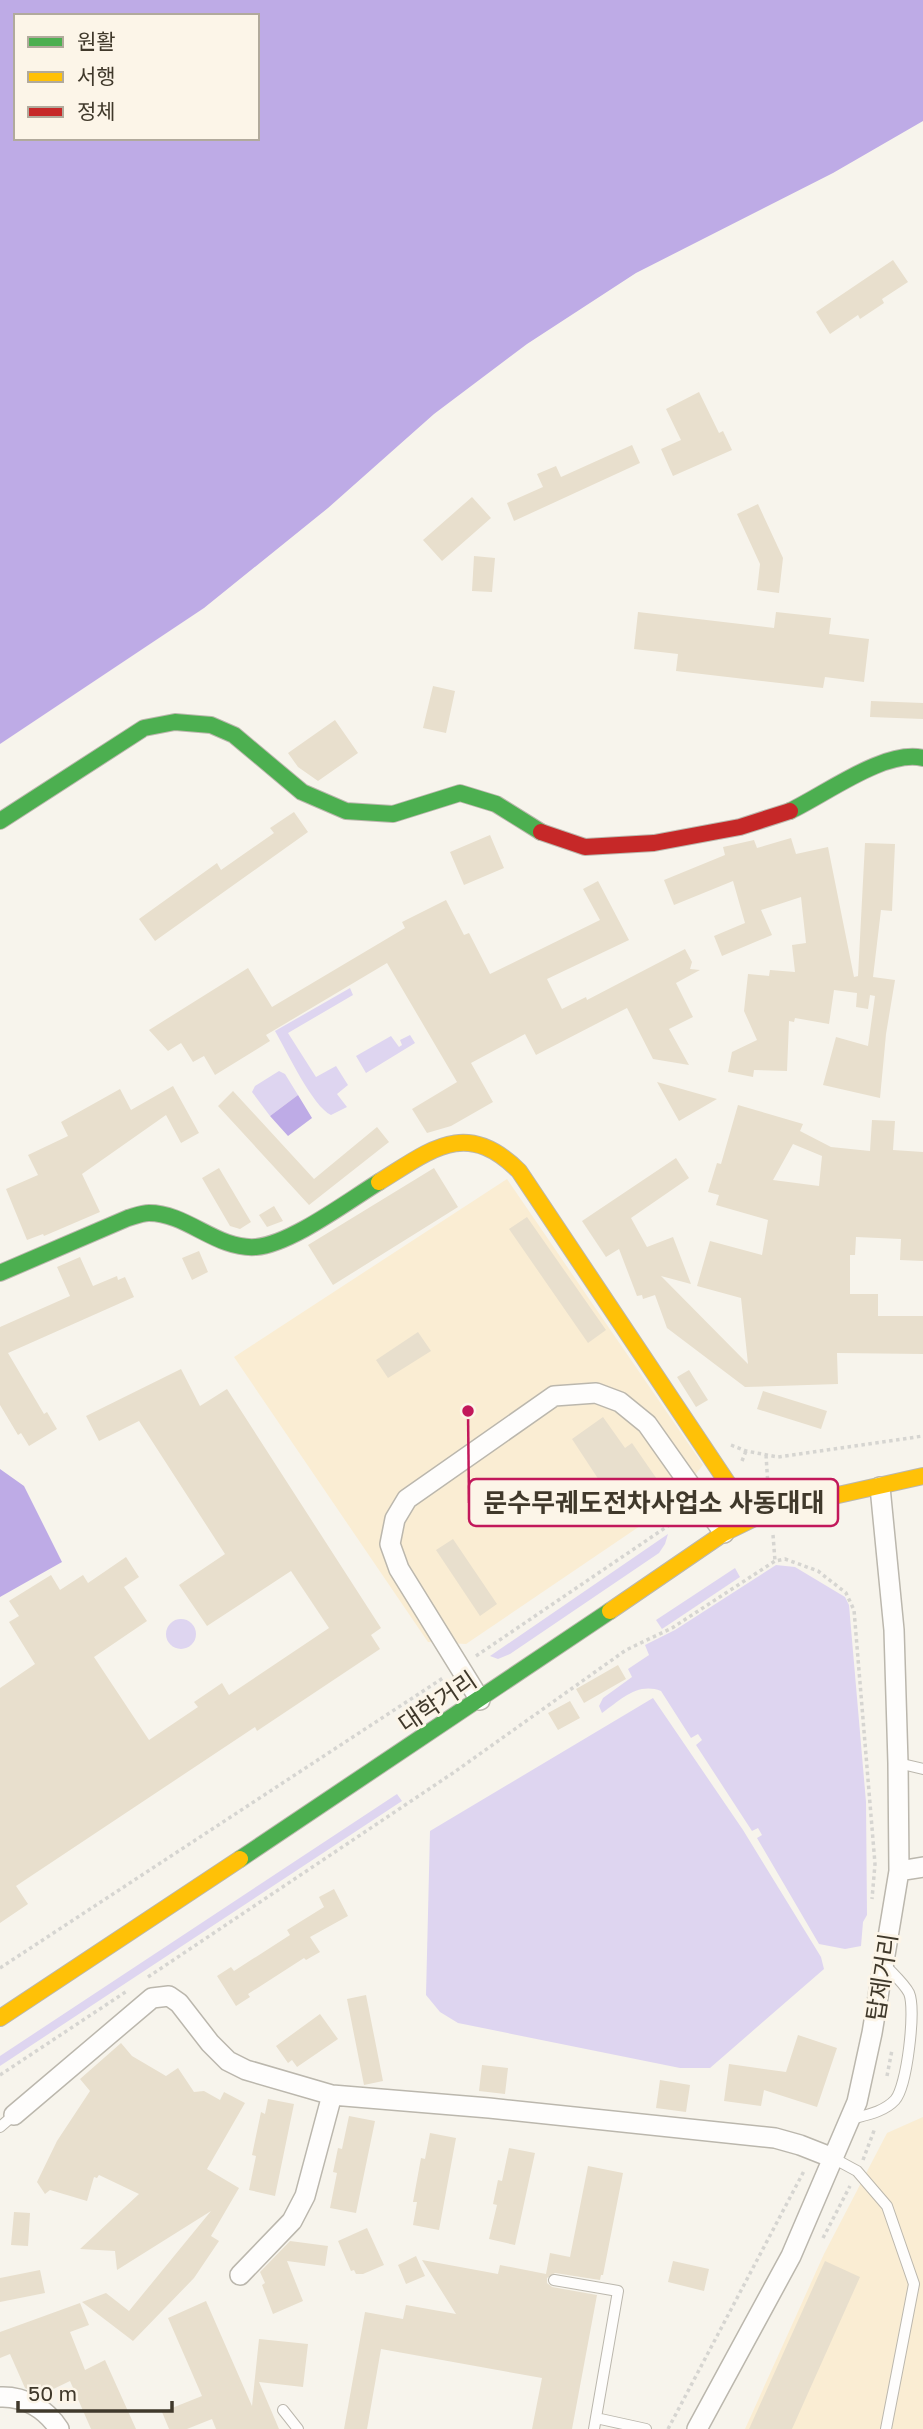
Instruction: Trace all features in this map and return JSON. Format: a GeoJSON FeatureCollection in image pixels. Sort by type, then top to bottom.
{"type":"FeatureCollection","features":[{"type":"Feature","properties":{"kind":"street"},"geometry":{"type":"LineString","coordinates":[[0,821],[144,728],[175,722],[211,725],[234,735],[302,792],[346,811],[393,814],[460,793],[496,804],[543,833],[585,847],[654,843],[740,827],[792,810],[885,761],[910,755],[923,758]]}},
{"type":"Feature","properties":{"kind":"street"},"geometry":{"type":"LineString","coordinates":[[0,1273],[128,1218],[149,1213],[171,1218],[238,1245],[265,1245],[289,1237],[438,1146],[463,1141],[501,1153],[519,1171],[751,1518]]}},
{"type":"Feature","properties":{"kind":"street"},"geometry":{"type":"LineString","coordinates":[[480,1700],[399,1569],[390,1544],[395,1519],[407,1499],[554,1396],[596,1393],[620,1402],[647,1424],[724,1533]]}},
{"type":"Feature","properties":{"kind":"street","name":"대학거리"},"geometry":{"type":"LineString","coordinates":[[0,2018],[480,1700],[724,1533],[771,1510],[923,1476]]}},
{"type":"Feature","properties":{"kind":"street","name":"탑제거리"},"geometry":{"type":"LineString","coordinates":[[697,2429],[791,2256],[825,2155],[850,2119],[858,2102],[899,1871],[894,1630],[880,1487]]}},
{"type":"Feature","properties":{"kind":"street"},"geometry":{"type":"LineString","coordinates":[[899,1871],[923,1867]]}},
{"type":"Feature","properties":{"kind":"street"},"geometry":{"type":"LineString","coordinates":[[7,2121],[152,1998],[169,1996],[179,2003],[209,2043],[228,2061],[246,2070],[332,2095],[502,2109],[775,2138],[825,2155]]}},
{"type":"Feature","properties":{"kind":"street"},"geometry":{"type":"LineString","coordinates":[[240,2275],[292,2221],[306,2196],[332,2095]]}},
{"type":"Feature","properties":{"kind":"street"},"geometry":{"type":"LineString","coordinates":[[0,2397],[24,2400],[42,2410],[59,2429]]}},
{"type":"Feature","properties":{"kind":"lane"},"geometry":{"type":"LineString","coordinates":[[898,1763],[923,1769]]}},
{"type":"Feature","properties":{"kind":"lane"},"geometry":{"type":"LineString","coordinates":[[850,2119],[880,2110],[897,2099],[906,2076],[911,2011],[909,1993],[884,1964]]}},
{"type":"Feature","properties":{"kind":"lane"},"geometry":{"type":"LineString","coordinates":[[825,2155],[857,2171],[887,2206],[914,2284],[886,2429]]}},
{"type":"Feature","properties":{"kind":"lane"},"geometry":{"type":"LineString","coordinates":[[554,2280],[618,2291],[594,2429]]}},
{"type":"Feature","properties":{"kind":"lane"},"geometry":{"type":"LineString","coordinates":[[283,2410],[298,2429]]}},
{"type":"Feature","properties":{"kind":"lane"},"geometry":{"type":"LineString","coordinates":[[596,2418],[646,2429]]}},
{"type":"Feature","properties":{"kind":"path"},"geometry":{"type":"LineString","coordinates":[[725,1442],[746,1451],[778,1457],[923,1436]]}},
{"type":"Feature","properties":{"kind":"path"},"geometry":{"type":"LineString","coordinates":[[728,1484],[746,1451]]}},
{"type":"Feature","properties":{"kind":"path"},"geometry":{"type":"LineString","coordinates":[[0,1968],[459,1667],[704,1502]]}},
{"type":"Feature","properties":{"kind":"path"},"geometry":{"type":"LineString","coordinates":[[138,1983],[419,1796],[626,1650],[672,1628],[775,1561],[785,1559],[805,1565],[834,1581],[846,1593],[854,1610],[875,1864],[872,1907]]}},
{"type":"Feature","properties":{"kind":"path"},"geometry":{"type":"LineString","coordinates":[[0,2075],[127,1991]]}},
{"type":"Feature","properties":{"kind":"path"},"geometry":{"type":"LineString","coordinates":[[668,2429],[798,2181],[825,2155]]}},
{"type":"Feature","properties":{"kind":"shaded area"},"geometry":{"type":"Polygon","coordinates":[[[0,0],[923,0],[923,121],[833,173],[636,273],[527,344],[434,414],[328,508],[204,608],[0,744],[0,0]]]}},
{"type":"Feature","properties":{"kind":"shaded area"},"geometry":{"type":"Polygon","coordinates":[[[350,988],[353,995],[288,1033],[316,1077],[336,1066],[348,1085],[337,1094],[347,1107],[331,1115],[308,1090],[275,1031],[350,988]]]}},
{"type":"Feature","properties":{"kind":"shaded area"},"geometry":{"type":"Polygon","coordinates":[[[410,1035],[415,1043],[366,1073],[356,1056],[391,1036],[399,1047],[402,1045],[400,1040],[410,1035]]]}},
{"type":"Feature","properties":{"kind":"shaded area"},"geometry":{"type":"Polygon","coordinates":[[[279,1071],[285,1074],[298,1095],[270,1116],[252,1092],[255,1086],[279,1071]]]}},
{"type":"Feature","properties":{"kind":"shaded area"},"geometry":{"type":"Polygon","coordinates":[[[298,1095],[312,1118],[288,1136],[270,1116],[298,1095]]]}},
{"type":"Feature","properties":{"kind":"shaded area"},"geometry":{"type":"Polygon","coordinates":[[[507,1179],[703,1465],[671,1505],[466,1644],[428,1642],[234,1357],[507,1179]]]}},
{"type":"Feature","properties":{"kind":"shaded area"},"geometry":{"type":"Polygon","coordinates":[[[0,1469],[24,1486],[62,1562],[0,1597],[0,1469]]]}},
{"type":"Feature","properties":{"kind":"shaded area"},"geometry":{"type":"Polygon","coordinates":[[[668,1534],[659,1553],[510,1654],[498,1659],[490,1656],[668,1534]]]}},
{"type":"Feature","properties":{"kind":"shaded area"},"geometry":{"type":"Polygon","coordinates":[[[776,1565],[795,1567],[845,1597],[849,1605],[866,1802],[867,1915],[863,1922],[861,1946],[845,1949],[819,1944],[757,1838],[762,1835],[758,1828],[752,1831],[696,1745],[702,1740],[698,1734],[691,1738],[661,1691],[637,1691],[602,1713],[599,1706],[603,1698],[632,1677],[628,1669],[649,1655],[645,1645],[675,1630],[776,1565]]]}},
{"type":"Feature","properties":{"kind":"shaded area"},"geometry":{"type":"Polygon","coordinates":[[[735,1568],[740,1577],[662,1629],[656,1620],[735,1568]]]}},
{"type":"Feature","properties":{"kind":"shaded area"},"geometry":{"type":"Polygon","coordinates":[[[181,1619],[187,1620],[195,1628],[195,1640],[187,1648],[181,1649],[175,1648],[167,1640],[166,1634],[167,1628],[175,1620],[181,1619]]]}},
{"type":"Feature","properties":{"kind":"shaded area"},"geometry":{"type":"Polygon","coordinates":[[[653,1698],[743,1830],[821,1957],[824,1969],[710,2068],[680,2068],[458,2023],[440,2012],[426,1995],[430,1831],[653,1698]]]}},
{"type":"Feature","properties":{"kind":"shaded area"},"geometry":{"type":"Polygon","coordinates":[[[397,1794],[402,1801],[0,2066],[0,2056],[397,1794]]]}},
{"type":"Feature","properties":{"kind":"shaded area"},"geometry":{"type":"Polygon","coordinates":[[[923,2117],[923,2429],[745,2429],[824,2254],[887,2133],[923,2117]]]}},
{"type":"Feature","properties":{"kind":"building"},"geometry":{"type":"Polygon","coordinates":[[[893,260],[908,282],[882,299],[884,303],[860,319],[858,315],[830,334],[816,312],[893,260]]]}},
{"type":"Feature","properties":{"kind":"building"},"geometry":{"type":"Polygon","coordinates":[[[699,392],[719,433],[723,431],[732,450],[673,476],[661,449],[681,440],[666,409],[699,392]]]}},
{"type":"Feature","properties":{"kind":"building"},"geometry":{"type":"Polygon","coordinates":[[[632,445],[640,463],[514,521],[507,503],[543,487],[537,474],[556,466],[561,477],[632,445]]]}},
{"type":"Feature","properties":{"kind":"building"},"geometry":{"type":"Polygon","coordinates":[[[472,497],[491,518],[442,561],[423,540],[472,497]]]}},
{"type":"Feature","properties":{"kind":"building"},"geometry":{"type":"Polygon","coordinates":[[[758,504],[783,558],[779,593],[757,590],[760,564],[737,514],[758,504]]]}},
{"type":"Feature","properties":{"kind":"building"},"geometry":{"type":"Polygon","coordinates":[[[474,556],[495,558],[492,592],[472,591],[474,556]]]}},
{"type":"Feature","properties":{"kind":"building"},"geometry":{"type":"Polygon","coordinates":[[[638,612],[774,628],[776,612],[831,618],[829,634],[869,639],[864,682],[825,677],[823,688],[676,671],[678,654],[634,649],[638,612]]]}},
{"type":"Feature","properties":{"kind":"building"},"geometry":{"type":"Polygon","coordinates":[[[433,686],[455,691],[446,733],[423,728],[433,686]]]}},
{"type":"Feature","properties":{"kind":"building"},"geometry":{"type":"Polygon","coordinates":[[[871,701],[923,703],[923,719],[870,717],[871,701]]]}},
{"type":"Feature","properties":{"kind":"building"},"geometry":{"type":"Polygon","coordinates":[[[335,720],[358,753],[318,781],[298,767],[288,753],[335,720]]]}},
{"type":"Feature","properties":{"kind":"building"},"geometry":{"type":"Polygon","coordinates":[[[294,812],[308,832],[155,941],[139,919],[217,863],[221,870],[274,833],[270,828],[294,812]]]}},
{"type":"Feature","properties":{"kind":"building"},"geometry":{"type":"Polygon","coordinates":[[[490,835],[504,868],[464,885],[450,852],[490,835]]]}},
{"type":"Feature","properties":{"kind":"building"},"geometry":{"type":"Polygon","coordinates":[[[791,838],[796,854],[828,847],[854,977],[858,976],[865,843],[895,844],[892,911],[881,910],[873,977],[895,980],[886,1034],[880,1098],[823,1085],[836,1037],[868,1046],[875,996],[870,995],[868,1009],[856,1007],[857,993],[834,990],[829,1024],[795,1018],[794,1022],[789,1021],[787,1071],[754,1070],[753,1077],[728,1072],[732,1052],[757,1040],[744,1011],[748,974],[769,976],[770,970],[795,972],[792,945],[806,943],[801,897],[761,910],[772,935],[722,956],[714,936],[745,923],[733,881],[674,905],[664,880],[725,855],[723,847],[754,840],[757,848],[791,838]]]}},
{"type":"Feature","properties":{"kind":"building"},"geometry":{"type":"Polygon","coordinates":[[[598,881],[629,940],[547,979],[562,1009],[586,997],[587,1000],[685,949],[692,962],[690,969],[700,970],[676,983],[693,1017],[669,1029],[689,1065],[653,1059],[627,1008],[536,1055],[525,1034],[471,1063],[493,1102],[451,1126],[427,1133],[412,1109],[457,1082],[387,963],[266,1035],[270,1041],[215,1075],[204,1056],[193,1062],[181,1043],[168,1051],[149,1030],[248,968],[272,1007],[405,928],[402,922],[446,900],[464,935],[469,933],[490,974],[600,920],[583,889],[598,881]]]}},
{"type":"Feature","properties":{"kind":"building"},"geometry":{"type":"Polygon","coordinates":[[[657,1082],[717,1099],[679,1121],[657,1082]]]}},
{"type":"Feature","properties":{"kind":"building"},"geometry":{"type":"Polygon","coordinates":[[[173,1086],[199,1133],[181,1143],[166,1115],[82,1174],[100,1212],[44,1236],[43,1234],[27,1240],[6,1189],[38,1175],[28,1155],[68,1136],[61,1122],[120,1089],[131,1110],[173,1086]]]}},
{"type":"Feature","properties":{"kind":"building"},"geometry":{"type":"Polygon","coordinates":[[[233,1091],[314,1179],[377,1127],[389,1142],[309,1205],[218,1106],[233,1091]]]}},
{"type":"Feature","properties":{"kind":"building"},"geometry":{"type":"Polygon","coordinates":[[[738,1105],[803,1124],[800,1131],[831,1147],[870,1151],[872,1120],[895,1121],[893,1150],[923,1152],[923,1261],[900,1260],[901,1239],[856,1237],[855,1255],[850,1255],[850,1294],[878,1294],[878,1316],[923,1316],[923,1354],[837,1353],[838,1384],[745,1387],[667,1328],[655,1295],[643,1299],[642,1295],[637,1296],[619,1249],[606,1257],[582,1221],[676,1158],[689,1178],[631,1218],[647,1247],[673,1237],[691,1284],[661,1276],[748,1364],[741,1298],[697,1286],[710,1241],[762,1255],[768,1220],[716,1205],[719,1195],[708,1192],[717,1163],[721,1164],[738,1105]],[[793,1144],[773,1180],[819,1186],[822,1156],[793,1144]]]}},
{"type":"Feature","properties":{"kind":"building"},"geometry":{"type":"Polygon","coordinates":[[[219,1168],[251,1222],[240,1229],[230,1226],[202,1178],[219,1168]]]}},
{"type":"Feature","properties":{"kind":"building"},"geometry":{"type":"Polygon","coordinates":[[[434,1168],[458,1207],[333,1285],[308,1245],[434,1168]]]}},
{"type":"Feature","properties":{"kind":"building"},"geometry":{"type":"Polygon","coordinates":[[[274,1206],[283,1221],[267,1227],[259,1215],[274,1206]]]}},
{"type":"Feature","properties":{"kind":"building"},"geometry":{"type":"Polygon","coordinates":[[[527,1217],[606,1330],[588,1343],[509,1229],[527,1217]]]}},
{"type":"Feature","properties":{"kind":"building"},"geometry":{"type":"Polygon","coordinates":[[[199,1251],[208,1272],[192,1280],[182,1258],[199,1251]]]}},
{"type":"Feature","properties":{"kind":"building"},"geometry":{"type":"Polygon","coordinates":[[[80,1257],[93,1286],[117,1276],[118,1280],[125,1277],[134,1297],[8,1353],[44,1414],[47,1412],[57,1429],[29,1446],[21,1433],[18,1435],[0,1405],[0,1327],[70,1296],[57,1267],[80,1257]]]}},
{"type":"Feature","properties":{"kind":"building"},"geometry":{"type":"Polygon","coordinates":[[[418,1332],[431,1351],[388,1378],[376,1360],[418,1332]]]}},
{"type":"Feature","properties":{"kind":"building"},"geometry":{"type":"Polygon","coordinates":[[[181,1369],[200,1406],[227,1389],[381,1628],[371,1635],[380,1649],[257,1731],[255,1727],[16,1886],[28,1904],[0,1923],[0,1688],[35,1664],[9,1622],[19,1616],[9,1601],[51,1575],[60,1590],[83,1575],[88,1583],[126,1557],[139,1577],[124,1587],[147,1621],[94,1657],[149,1740],[198,1707],[194,1702],[222,1683],[229,1695],[329,1628],[291,1571],[207,1626],[179,1585],[225,1554],[139,1421],[99,1441],[86,1416],[181,1369]]]}},
{"type":"Feature","properties":{"kind":"building"},"geometry":{"type":"Polygon","coordinates":[[[689,1370],[708,1400],[696,1407],[677,1377],[689,1370]]]}},
{"type":"Feature","properties":{"kind":"building"},"geometry":{"type":"Polygon","coordinates":[[[763,1391],[827,1411],[821,1429],[757,1409],[763,1391]]]}},
{"type":"Feature","properties":{"kind":"building"},"geometry":{"type":"Polygon","coordinates":[[[603,1417],[625,1448],[632,1443],[661,1485],[636,1502],[629,1492],[614,1503],[572,1439],[603,1417]]]}},
{"type":"Feature","properties":{"kind":"building"},"geometry":{"type":"Polygon","coordinates":[[[453,1539],[497,1604],[480,1616],[436,1550],[453,1539]]]}},
{"type":"Feature","properties":{"kind":"building"},"geometry":{"type":"Polygon","coordinates":[[[618,1665],[626,1679],[584,1703],[576,1689],[618,1665]]]}},
{"type":"Feature","properties":{"kind":"building"},"geometry":{"type":"Polygon","coordinates":[[[570,1701],[580,1718],[558,1730],[548,1713],[570,1701]]]}},
{"type":"Feature","properties":{"kind":"building"},"geometry":{"type":"Polygon","coordinates":[[[334,1889],[348,1916],[310,1937],[320,1952],[306,1960],[304,1958],[248,1994],[250,1997],[236,2006],[217,1976],[231,1967],[234,1971],[290,1935],[287,1930],[324,1907],[319,1897],[334,1889]]]}},
{"type":"Feature","properties":{"kind":"building"},"geometry":{"type":"Polygon","coordinates":[[[366,1995],[383,2081],[364,2085],[347,1999],[366,1995]]]}},
{"type":"Feature","properties":{"kind":"building"},"geometry":{"type":"Polygon","coordinates":[[[320,2014],[338,2039],[297,2067],[292,2060],[288,2063],[276,2046],[320,2014]]]}},
{"type":"Feature","properties":{"kind":"building"},"geometry":{"type":"Polygon","coordinates":[[[798,2035],[837,2048],[817,2107],[764,2090],[761,2106],[724,2101],[729,2064],[786,2072],[798,2035]]]}},
{"type":"Feature","properties":{"kind":"building"},"geometry":{"type":"Polygon","coordinates":[[[121,2043],[132,2056],[166,2076],[178,2068],[194,2092],[204,2091],[220,2100],[224,2092],[245,2103],[207,2169],[239,2188],[211,2236],[219,2241],[194,2278],[133,2341],[82,2302],[106,2293],[129,2311],[211,2211],[117,2270],[115,2251],[80,2249],[139,2194],[99,2175],[94,2177],[87,2201],[50,2190],[45,2194],[37,2182],[57,2141],[90,2091],[80,2079],[121,2043]]]}},
{"type":"Feature","properties":{"kind":"building"},"geometry":{"type":"Polygon","coordinates":[[[482,2065],[508,2068],[505,2094],[479,2091],[482,2065]]]}},
{"type":"Feature","properties":{"kind":"building"},"geometry":{"type":"Polygon","coordinates":[[[660,2080],[690,2085],[686,2112],[656,2108],[660,2080]]]}},
{"type":"Feature","properties":{"kind":"building"},"geometry":{"type":"Polygon","coordinates":[[[268,2099],[294,2104],[275,2196],[249,2190],[256,2156],[252,2155],[261,2112],[265,2114],[268,2099]]]}},
{"type":"Feature","properties":{"kind":"building"},"geometry":{"type":"Polygon","coordinates":[[[349,2116],[375,2121],[356,2213],[330,2208],[337,2173],[333,2172],[338,2148],[342,2149],[349,2116]]]}},
{"type":"Feature","properties":{"kind":"building"},"geometry":{"type":"Polygon","coordinates":[[[430,2133],[456,2138],[439,2230],[413,2225],[417,2202],[413,2202],[421,2158],[425,2159],[430,2133]]]}},
{"type":"Feature","properties":{"kind":"building"},"geometry":{"type":"Polygon","coordinates":[[[509,2148],[535,2153],[515,2245],[489,2239],[497,2205],[493,2204],[498,2180],[502,2181],[509,2148]]]}},
{"type":"Feature","properties":{"kind":"building"},"geometry":{"type":"Polygon","coordinates":[[[588,2166],[623,2173],[600,2280],[555,2273],[547,2278],[547,2283],[552,2287],[597,2295],[572,2429],[532,2429],[542,2378],[381,2349],[367,2429],[344,2429],[365,2312],[403,2319],[406,2305],[456,2314],[422,2260],[498,2274],[500,2265],[546,2274],[550,2253],[570,2257],[588,2166]]]}},
{"type":"Feature","properties":{"kind":"building"},"geometry":{"type":"Polygon","coordinates":[[[14,2212],[30,2213],[28,2246],[11,2245],[14,2212]]]}},
{"type":"Feature","properties":{"kind":"building"},"geometry":{"type":"Polygon","coordinates":[[[367,2228],[384,2265],[363,2274],[356,2274],[354,2270],[351,2271],[338,2241],[367,2228]]]}},
{"type":"Feature","properties":{"kind":"building"},"geometry":{"type":"Polygon","coordinates":[[[290,2241],[328,2246],[325,2266],[287,2261],[303,2301],[273,2314],[260,2272],[290,2241]]]}},
{"type":"Feature","properties":{"kind":"building"},"geometry":{"type":"Polygon","coordinates":[[[416,2256],[425,2276],[406,2284],[398,2265],[416,2256]]]}},
{"type":"Feature","properties":{"kind":"building"},"geometry":{"type":"Polygon","coordinates":[[[673,2261],[709,2269],[704,2291],[668,2282],[673,2261]]]}},
{"type":"Feature","properties":{"kind":"building"},"geometry":{"type":"Polygon","coordinates":[[[825,2261],[860,2277],[792,2429],[749,2429],[825,2261]]]}},
{"type":"Feature","properties":{"kind":"building"},"geometry":{"type":"Polygon","coordinates":[[[40,2270],[45,2293],[0,2302],[0,2278],[40,2270]]]}},
{"type":"Feature","properties":{"kind":"building"},"geometry":{"type":"Polygon","coordinates":[[[206,2301],[252,2406],[259,2339],[308,2344],[303,2387],[259,2382],[279,2429],[216,2429],[212,2419],[187,2429],[169,2429],[162,2412],[202,2396],[168,2318],[206,2301]]]}},
{"type":"Feature","properties":{"kind":"building"},"geometry":{"type":"Polygon","coordinates":[[[80,2303],[89,2325],[70,2332],[85,2370],[105,2360],[136,2429],[91,2429],[70,2381],[41,2395],[25,2388],[10,2354],[0,2358],[0,2332],[80,2303]]]}},
{"type":"Feature","properties":{"kind":"traffic: fast"},"geometry":{"type":"LineString","coordinates":[[0,821],[144,728],[175,722],[211,725],[234,735],[302,792],[346,811],[393,814],[460,793],[496,804],[541,832]]}},
{"type":"Feature","properties":{"kind":"traffic: fast"},"geometry":{"type":"LineString","coordinates":[[790,811],[874,766],[908,757],[923,758]]}},
{"type":"Feature","properties":{"kind":"traffic: fast"},"geometry":{"type":"LineString","coordinates":[[0,1273],[128,1218],[146,1213],[176,1219],[228,1243],[256,1247],[270,1244],[302,1230],[379,1182]]}},
{"type":"Feature","properties":{"kind":"traffic: fast"},"geometry":{"type":"LineString","coordinates":[[240,1859],[610,1611]]}},
{"type":"Feature","properties":{"kind":"traffic: slow"},"geometry":{"type":"LineString","coordinates":[[379,1182],[432,1150],[465,1143],[482,1146],[500,1155],[519,1171],[751,1518]]}},
{"type":"Feature","properties":{"kind":"traffic: slow"},"geometry":{"type":"LineString","coordinates":[[610,1611],[724,1533],[771,1510],[923,1476]]}},
{"type":"Feature","properties":{"kind":"traffic: slow"},"geometry":{"type":"LineString","coordinates":[[0,2018],[240,1859]]}},
{"type":"Feature","properties":{"kind":"traffic: jam"},"geometry":{"type":"LineString","coordinates":[[541,832],[585,847],[654,843],[740,827],[790,811]]}},
{"type":"Feature","properties":{"kind":"place","name":"문수무궤도전차사업소 사동대대"},"geometry":{"type":"Point","coordinates":[468,1411]}}]}
